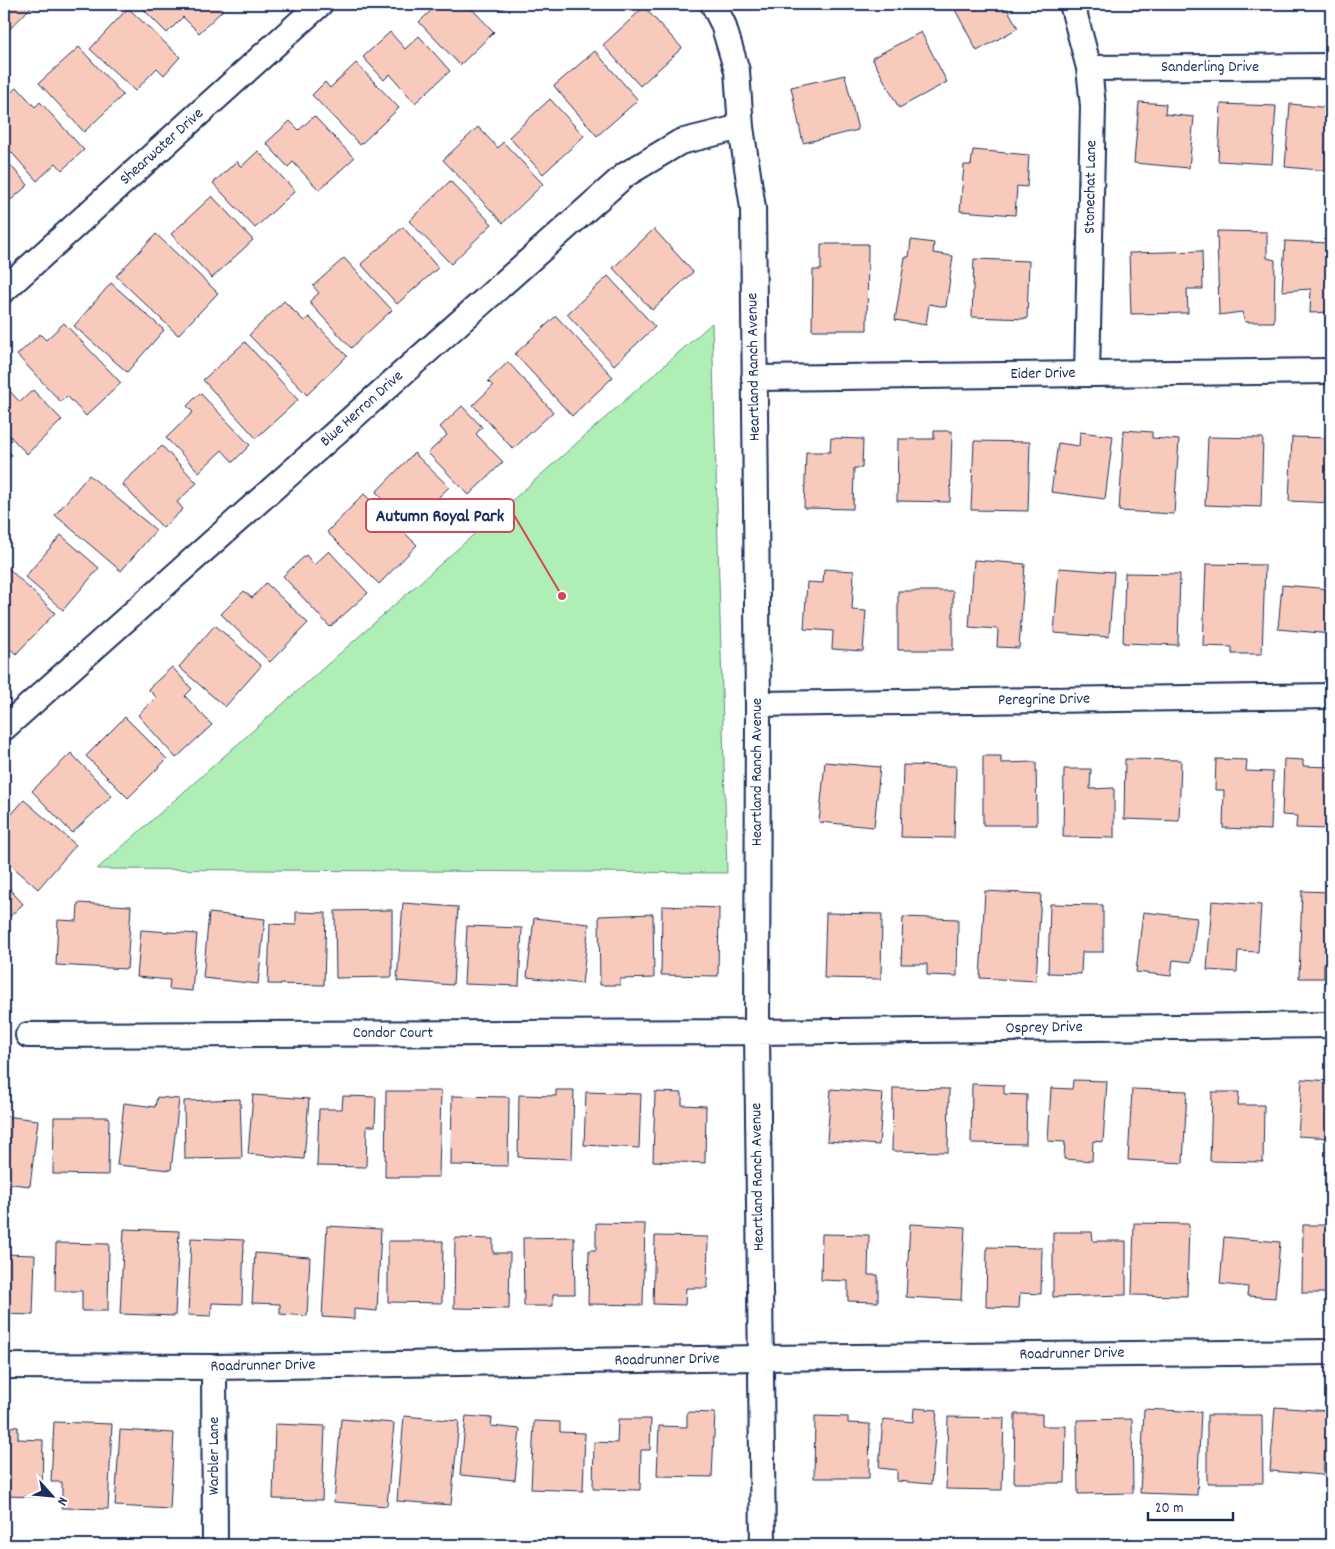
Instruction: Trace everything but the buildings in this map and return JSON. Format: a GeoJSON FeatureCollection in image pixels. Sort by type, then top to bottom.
{"type":"FeatureCollection","features":[{"type":"Feature","properties":{"kind":"street","name":"Shearwater Drive"},"geometry":{"type":"LineString","coordinates":[[4,290],[320,4]]}},
{"type":"Feature","properties":{"kind":"street","name":"Heartland Ranch Avenue"},"geometry":{"type":"LineString","coordinates":[[713,4],[723,24],[737,71],[741,127],[753,208],[758,704],[757,1032],[763,1545]]}},
{"type":"Feature","properties":{"kind":"street","name":"Stonechat Lane"},"geometry":{"type":"LineString","coordinates":[[1072,4],[1089,68],[1094,106],[1087,374]]}},
{"type":"Feature","properties":{"kind":"street","name":"Sanderling Drive"},"geometry":{"type":"LineString","coordinates":[[1089,68],[1331,66]]}},
{"type":"Feature","properties":{"kind":"street","name":"Blue Herron Drive"},"geometry":{"type":"LineString","coordinates":[[4,728],[625,175],[680,142],[741,127]]}},
{"type":"Feature","properties":{"kind":"street","name":"Eider Drive"},"geometry":{"type":"LineString","coordinates":[[754,378],[1331,371]]}},
{"type":"Feature","properties":{"kind":"street","name":"Peregrine Drive"},"geometry":{"type":"LineString","coordinates":[[758,704],[1331,696]]}},
{"type":"Feature","properties":{"kind":"street","name":"Osprey Drive"},"geometry":{"type":"LineString","coordinates":[[757,1032],[1331,1024]]}},
{"type":"Feature","properties":{"kind":"street","name":"Condor Court"},"geometry":{"type":"LineString","coordinates":[[28,1035],[757,1032]]}},
{"type":"Feature","properties":{"kind":"street","name":"Roadrunner Drive"},"geometry":{"type":"LineString","coordinates":[[4,1366],[214,1367],[760,1358],[1331,1352]]}},
{"type":"Feature","properties":{"kind":"street","name":"Warbler Lane"},"geometry":{"type":"LineString","coordinates":[[214,1367],[214,1545]]}},
{"type":"Feature","properties":{"kind":"green space"},"geometry":{"type":"Polygon","coordinates":[[[712,323],[727,873],[97,869],[712,323]]]}},
{"type":"Feature","properties":{"kind":"place","name":"Autumn Royal Park"},"geometry":{"type":"Point","coordinates":[562,596]}}]}
